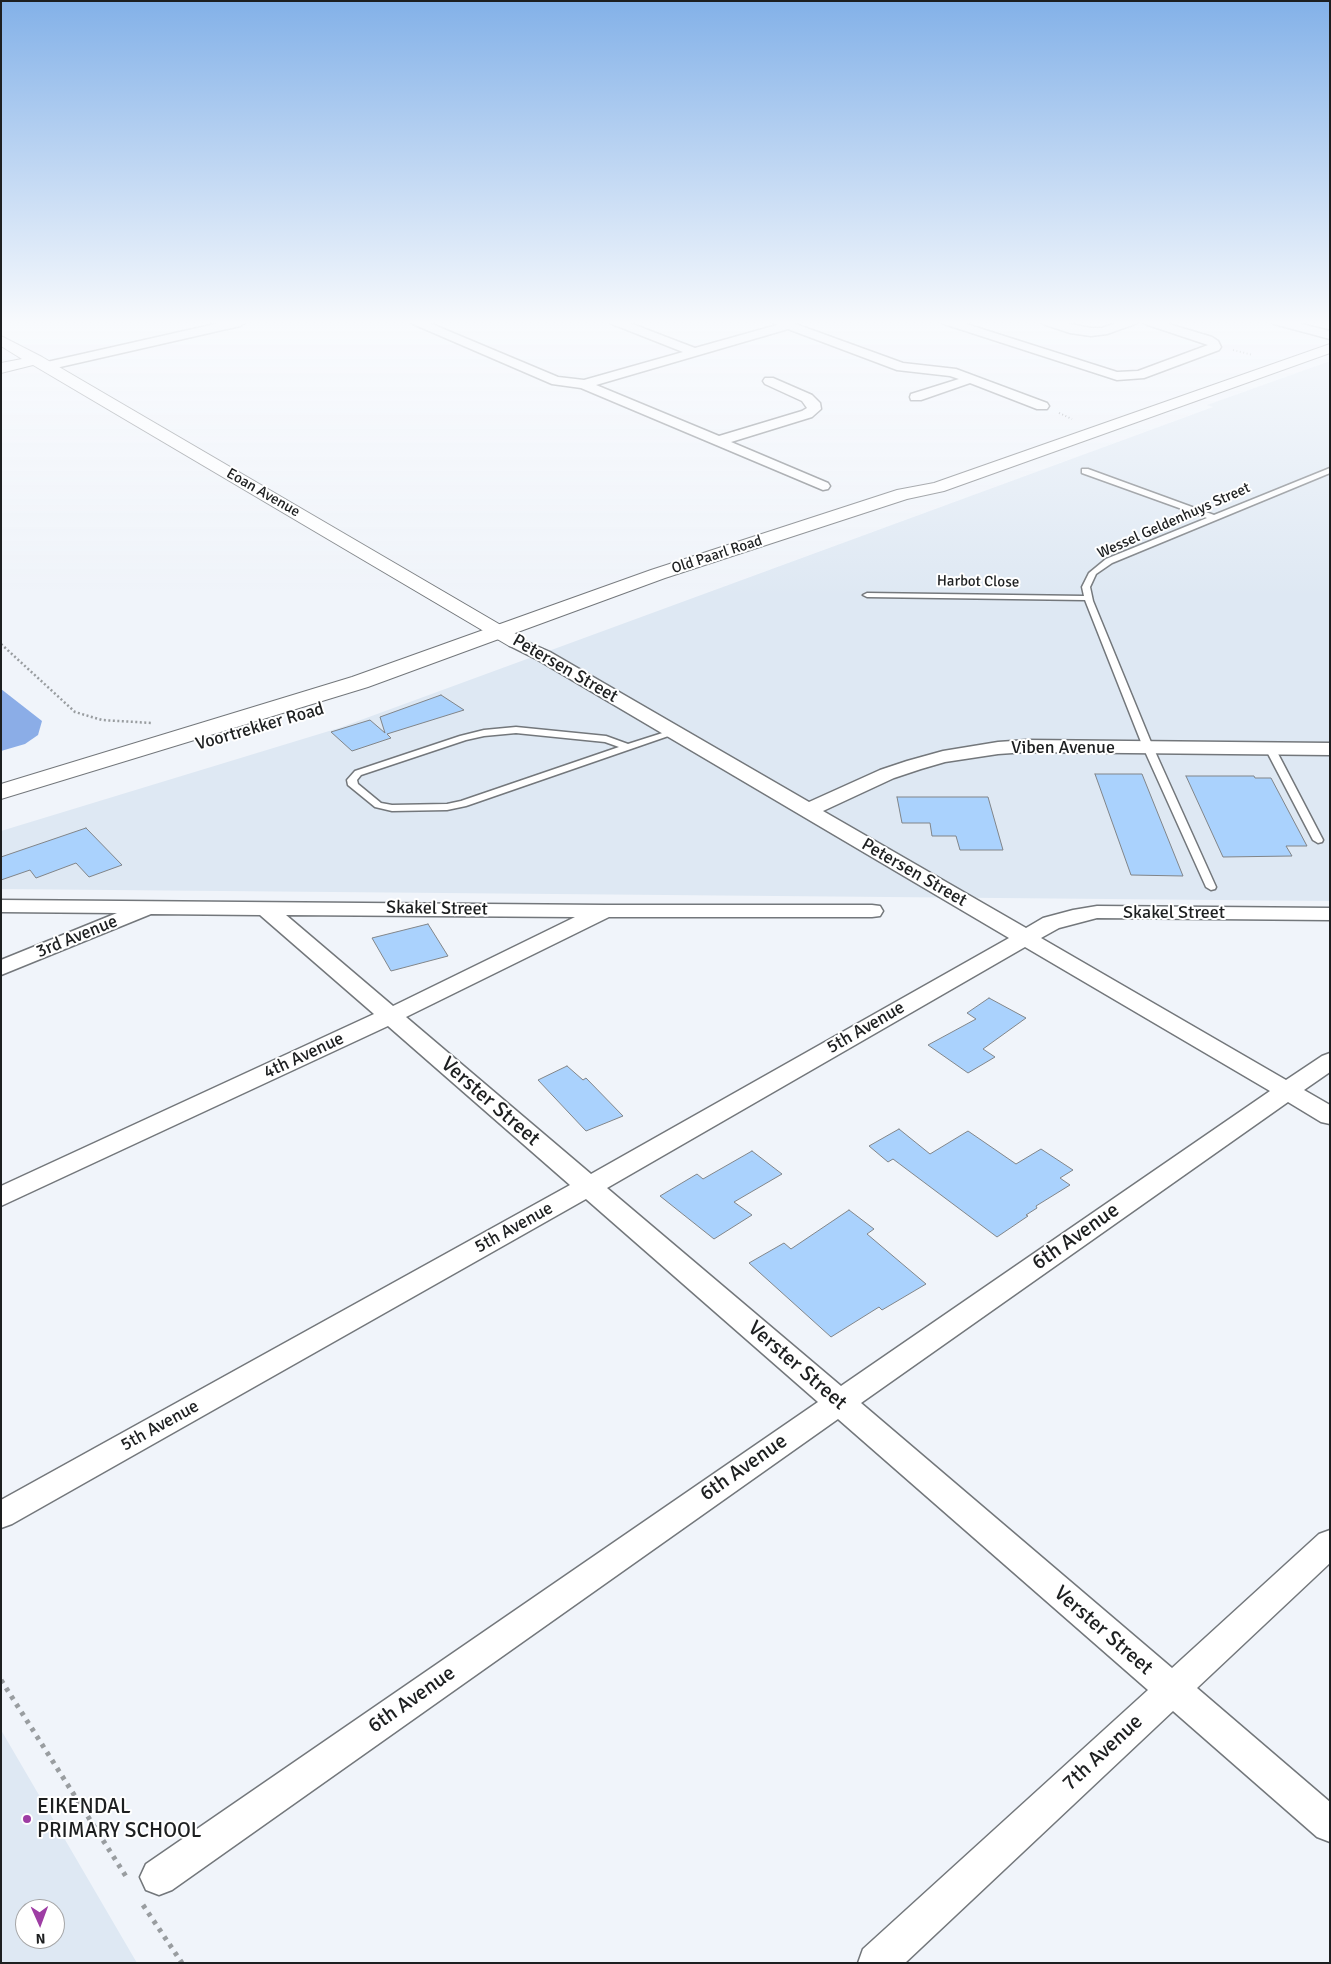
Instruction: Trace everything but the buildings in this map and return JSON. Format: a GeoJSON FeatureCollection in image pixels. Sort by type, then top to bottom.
{"type":"FeatureCollection","features":[{"type":"Feature","properties":{"kind":"main road","name":"Eoan Avenue"},"geometry":{"type":"LineString","coordinates":[[128,414],[507,636]]}},
{"type":"Feature","properties":{"kind":"main road","name":"Old Paarl Road"},"geometry":{"type":"LineString","coordinates":[[507,636],[658,574],[894,497],[938,488],[1146,414]]}},
{"type":"Feature","properties":{"kind":"main road","name":"Voortrekker Road"},"geometry":{"type":"LineString","coordinates":[[1,792],[507,636]]}},
{"type":"Feature","properties":{"kind":"main road","name":"Voortrekker Road"},"geometry":{"type":"LineString","coordinates":[[1,802],[213,740],[280,723],[355,699],[507,636]]}},
{"type":"Feature","properties":{"kind":"street"},"geometry":{"type":"LineString","coordinates":[[654,414],[823,486]]}},
{"type":"Feature","properties":{"kind":"street"},"geometry":{"type":"LineString","coordinates":[[718,441],[807,414]]}},
{"type":"Feature","properties":{"kind":"street","name":"Petersen Street"},"geometry":{"type":"LineString","coordinates":[[507,636],[1330,1116]]}},
{"type":"Feature","properties":{"kind":"street","name":"Viben Avenue"},"geometry":{"type":"LineString","coordinates":[[808,810],[887,774],[914,765],[970,752],[1027,746],[1330,749]]}},
{"type":"Feature","properties":{"kind":"street","name":"Skakel Street"},"geometry":{"type":"LineString","coordinates":[[1,906],[264,906],[605,911],[872,911]]}},
{"type":"Feature","properties":{"kind":"street","name":"Verster Street"},"geometry":{"type":"LineString","coordinates":[[264,906],[1330,1825]]}},
{"type":"Feature","properties":{"kind":"street","name":"3rd Avenue"},"geometry":{"type":"LineString","coordinates":[[1,968],[152,907]]}},
{"type":"Feature","properties":{"kind":"street","name":"4th Avenue"},"geometry":{"type":"LineString","coordinates":[[1,1197],[390,1016],[605,911]]}},
{"type":"Feature","properties":{"kind":"street","name":"Skakel Street"},"geometry":{"type":"LineString","coordinates":[[1024,937],[1058,920],[1097,912],[1330,914]]}},
{"type":"Feature","properties":{"kind":"street","name":"5th Avenue"},"geometry":{"type":"LineString","coordinates":[[1,1515],[588,1187],[1024,937]]}},
{"type":"Feature","properties":{"kind":"street","name":"6th Avenue"},"geometry":{"type":"LineString","coordinates":[[149,1888],[1330,1061]]}},
{"type":"Feature","properties":{"kind":"street","name":"7th Avenue"},"geometry":{"type":"LineString","coordinates":[[877,1963],[1330,1543]]}},
{"type":"Feature","properties":{"kind":"lane","name":"Wessel Geldenhuys Street"},"geometry":{"type":"LineString","coordinates":[[1088,598],[1086,587],[1088,581],[1100,567],[1109,561],[1330,470]]}},
{"type":"Feature","properties":{"kind":"lane"},"geometry":{"type":"LineString","coordinates":[[1085,471],[1214,518]]}},
{"type":"Feature","properties":{"kind":"lane","name":"Harbot Close"},"geometry":{"type":"LineString","coordinates":[[867,595],[1088,598]]}},
{"type":"Feature","properties":{"kind":"lane"},"geometry":{"type":"LineString","coordinates":[[1088,598],[1148,747],[1211,887]]}},
{"type":"Feature","properties":{"kind":"lane"},"geometry":{"type":"LineString","coordinates":[[628,747],[594,738],[516,730],[500,731],[463,738],[358,773],[352,780],[353,784],[378,804],[392,808],[446,807],[463,804],[674,732]]}},
{"type":"Feature","properties":{"kind":"lane"},"geometry":{"type":"LineString","coordinates":[[1270,748],[1318,840]]}},
{"type":"Feature","properties":{"kind":"path"},"geometry":{"type":"LineString","coordinates":[[1,644],[75,712],[102,720],[150,721],[156,725]]}},
{"type":"Feature","properties":{"kind":"path"},"geometry":{"type":"LineString","coordinates":[[1,1680],[129,1882]]}},
{"type":"Feature","properties":{"kind":"path"},"geometry":{"type":"LineString","coordinates":[[149,1888],[182,1963]]}},
{"type":"Feature","properties":{"kind":"shaded area"},"geometry":{"type":"Polygon","coordinates":[[[1195,414],[1330,414],[1330,901],[1,889],[1,831],[339,728],[1195,414]]]}},
{"type":"Feature","properties":{"kind":"shaded area","name":"EIKENDAL PRIMARY SCHOOL"},"geometry":{"type":"Polygon","coordinates":[[[1,1730],[137,1963],[1,1963],[1,1730]]]}},
{"type":"Feature","properties":{"kind":"water"},"geometry":{"type":"Polygon","coordinates":[[[1,689],[42,721],[38,735],[25,744],[1,751],[1,689]]]}},
{"type":"Feature","properties":{"kind":"place","name":"EIKENDAL PRIMARY SCHOOL"},"geometry":{"type":"Point","coordinates":[27,1819]}}]}
